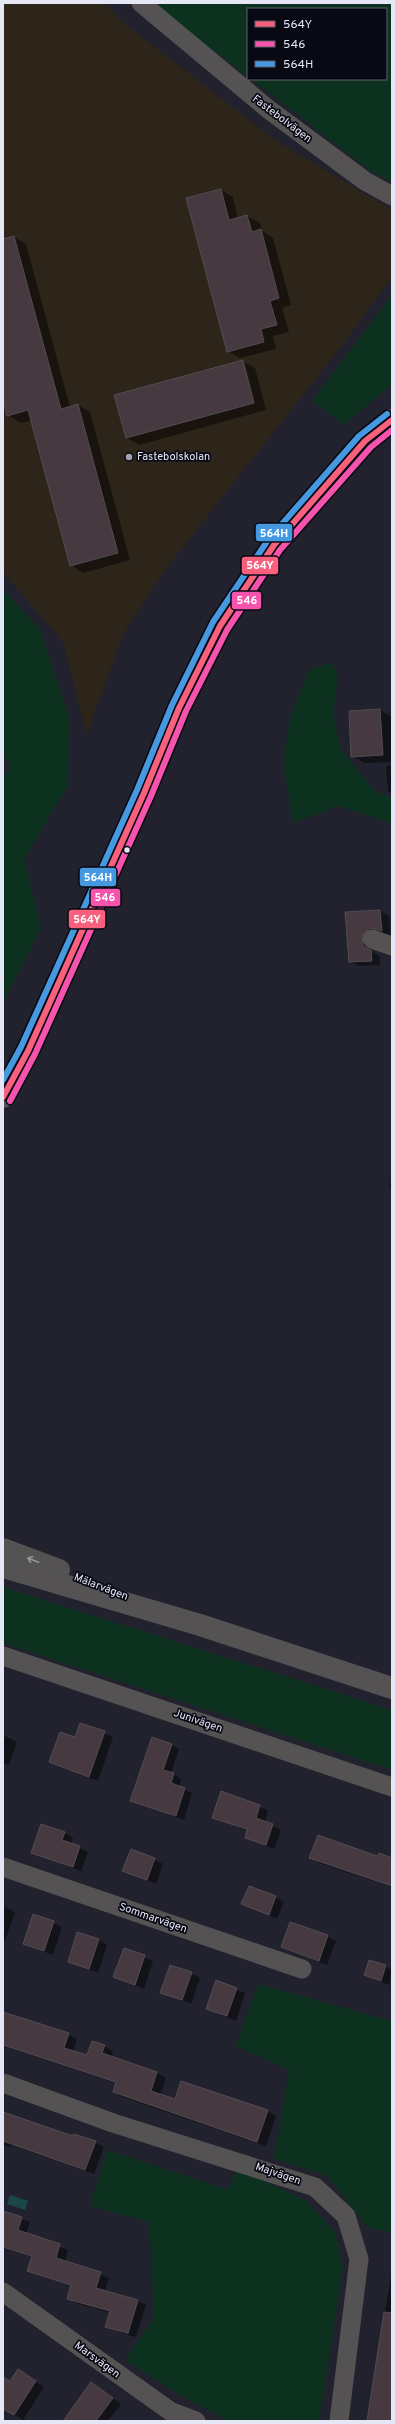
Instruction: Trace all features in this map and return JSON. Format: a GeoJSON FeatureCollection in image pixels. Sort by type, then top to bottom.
{"type":"FeatureCollection","features":[{"type":"Feature","properties":{"kind":"main road"},"geometry":{"type":"LineString","coordinates":[[3,1097],[28,1051],[144,793],[179,708],[220,626],[274,545],[365,441],[392,420]]}},
{"type":"Feature","properties":{"kind":"street","name":"Fastebolvägen"},"geometry":{"type":"LineString","coordinates":[[141,3],[268,109],[365,181],[392,196]]}},
{"type":"Feature","properties":{"kind":"street"},"geometry":{"type":"LineString","coordinates":[[372,939],[392,946]]}},
{"type":"Feature","properties":{"kind":"street","name":"Mälarvägen"},"geometry":{"type":"LineString","coordinates":[[3,1549],[200,1625]]}},
{"type":"Feature","properties":{"kind":"street","name":"Mälarvägen"},"geometry":{"type":"LineString","coordinates":[[3,1567],[200,1625],[392,1688]]}},
{"type":"Feature","properties":{"kind":"street","name":"Junivägen"},"geometry":{"type":"LineString","coordinates":[[3,1656],[392,1786]]}},
{"type":"Feature","properties":{"kind":"street","name":"Sommarvägen"},"geometry":{"type":"LineString","coordinates":[[3,1867],[302,1969]]}},
{"type":"Feature","properties":{"kind":"street","name":"Majvägen"},"geometry":{"type":"LineString","coordinates":[[3,2083],[113,2123],[315,2187],[346,2216],[359,2259],[339,2421]]}},
{"type":"Feature","properties":{"kind":"street","name":"Marsvägen"},"geometry":{"type":"LineString","coordinates":[[3,2292],[170,2411],[196,2421]]}},
{"type":"Feature","properties":{"kind":"shaded area","name":"Fastebolskolan"},"geometry":{"type":"Polygon","coordinates":[[[3,3],[104,3],[126,25],[275,140],[392,210],[392,277],[344,343],[164,571],[123,634],[87,734],[63,642],[3,572],[3,3]]]}},
{"type":"Feature","properties":{"kind":"shaded area"},"geometry":{"type":"Polygon","coordinates":[[[153,3],[392,3],[392,182],[372,172],[252,80],[387,80],[387,8],[247,8],[247,76],[153,3]]]}},
{"type":"Feature","properties":{"kind":"shaded area"},"geometry":{"type":"Polygon","coordinates":[[[392,295],[392,384],[344,425],[312,401],[392,295]]]}},
{"type":"Feature","properties":{"kind":"shaded area"},"geometry":{"type":"Polygon","coordinates":[[[3,589],[39,628],[69,718],[68,785],[24,859],[41,929],[3,1002],[3,777],[10,767],[3,751],[3,589]]]}},
{"type":"Feature","properties":{"kind":"shaded area"},"geometry":{"type":"Polygon","coordinates":[[[332,663],[338,677],[333,712],[340,749],[375,791],[392,798],[392,824],[339,806],[293,823],[283,760],[290,720],[308,670],[332,663]]]}},
{"type":"Feature","properties":{"kind":"shaded area"},"geometry":{"type":"Polygon","coordinates":[[[3,1587],[392,1710],[392,1770],[3,1643],[3,1587]]]}},
{"type":"Feature","properties":{"kind":"shaded area"},"geometry":{"type":"Polygon","coordinates":[[[258,1984],[392,2021],[392,2233],[367,2227],[328,2176],[274,2159],[289,2070],[236,2046],[258,1984]]]}},
{"type":"Feature","properties":{"kind":"shaded area"},"geometry":{"type":"Polygon","coordinates":[[[107,2150],[228,2190],[237,2169],[307,2201],[335,2232],[343,2268],[319,2421],[228,2421],[183,2397],[125,2360],[154,2318],[149,2222],[90,2206],[107,2150]]]}},
{"type":"Feature","properties":{"kind":"shaded area"},"geometry":{"type":"Polygon","coordinates":[[[10,2195],[28,2201],[25,2210],[7,2204],[10,2195]]]}},
{"type":"Feature","properties":{"kind":"building"},"geometry":{"type":"Polygon","coordinates":[[[221,189],[229,220],[247,215],[252,232],[261,229],[279,298],[270,301],[277,325],[261,329],[264,342],[227,352],[186,198],[221,189]]]}},
{"type":"Feature","properties":{"kind":"building"},"geometry":{"type":"Polygon","coordinates":[[[14,236],[61,409],[78,404],[118,553],[70,566],[28,410],[7,416],[3,400],[3,239],[14,236]]]}},
{"type":"Feature","properties":{"kind":"building"},"geometry":{"type":"Polygon","coordinates":[[[243,360],[254,403],[126,438],[114,395],[243,360]]]}},
{"type":"Feature","properties":{"kind":"building"},"geometry":{"type":"Polygon","coordinates":[[[380,709],[383,755],[351,757],[349,711],[380,709]]]}},
{"type":"Feature","properties":{"kind":"building"},"geometry":{"type":"Polygon","coordinates":[[[380,910],[382,931],[370,928],[362,936],[363,946],[371,950],[372,961],[349,962],[345,912],[380,910]]]}},
{"type":"Feature","properties":{"kind":"building"},"geometry":{"type":"Polygon","coordinates":[[[80,1723],[105,1731],[89,1777],[49,1762],[60,1732],[75,1737],[80,1723]]]}},
{"type":"Feature","properties":{"kind":"building"},"geometry":{"type":"Polygon","coordinates":[[[152,1737],[172,1744],[163,1770],[174,1773],[171,1783],[185,1788],[176,1816],[130,1801],[152,1737]]]}},
{"type":"Feature","properties":{"kind":"building"},"geometry":{"type":"Polygon","coordinates":[[[221,1791],[260,1805],[256,1818],[273,1824],[266,1845],[245,1838],[247,1829],[212,1818],[221,1791]]]}},
{"type":"Feature","properties":{"kind":"building"},"geometry":{"type":"Polygon","coordinates":[[[41,1824],[65,1832],[62,1840],[80,1846],[73,1867],[31,1853],[41,1824]]]}},
{"type":"Feature","properties":{"kind":"building"},"geometry":{"type":"Polygon","coordinates":[[[318,1835],[377,1856],[379,1853],[392,1858],[392,1886],[309,1858],[318,1835]]]}},
{"type":"Feature","properties":{"kind":"building"},"geometry":{"type":"Polygon","coordinates":[[[131,1849],[155,1858],[147,1880],[122,1871],[131,1849]]]}},
{"type":"Feature","properties":{"kind":"building"},"geometry":{"type":"Polygon","coordinates":[[[249,1886],[276,1896],[269,1915],[241,1904],[249,1886]]]}},
{"type":"Feature","properties":{"kind":"building"},"geometry":{"type":"Polygon","coordinates":[[[33,1914],[54,1921],[44,1951],[23,1944],[33,1914]]]}},
{"type":"Feature","properties":{"kind":"building"},"geometry":{"type":"Polygon","coordinates":[[[290,1922],[328,1935],[319,1961],[281,1947],[290,1922]]]}},
{"type":"Feature","properties":{"kind":"building"},"geometry":{"type":"Polygon","coordinates":[[[77,1932],[99,1939],[89,1969],[68,1962],[77,1932]]]}},
{"type":"Feature","properties":{"kind":"building"},"geometry":{"type":"Polygon","coordinates":[[[124,1948],[145,1955],[135,1985],[113,1977],[124,1948]]]}},
{"type":"Feature","properties":{"kind":"building"},"geometry":{"type":"Polygon","coordinates":[[[369,1960],[386,1965],[381,1981],[364,1975],[369,1960]]]}},
{"type":"Feature","properties":{"kind":"building"},"geometry":{"type":"Polygon","coordinates":[[[170,1965],[192,1972],[182,2000],[160,1993],[170,1965]]]}},
{"type":"Feature","properties":{"kind":"building"},"geometry":{"type":"Polygon","coordinates":[[[216,1980],[237,1988],[227,2016],[206,2009],[216,1980]]]}},
{"type":"Feature","properties":{"kind":"building"},"geometry":{"type":"Polygon","coordinates":[[[3,2012],[69,2033],[64,2048],[87,2055],[92,2041],[105,2045],[102,2053],[157,2072],[151,2091],[175,2099],[181,2081],[268,2110],[257,2142],[113,2092],[116,2082],[3,2045],[3,2012]]]}},
{"type":"Feature","properties":{"kind":"building"},"geometry":{"type":"Polygon","coordinates":[[[3,2112],[73,2136],[74,2134],[96,2141],[85,2170],[3,2141],[3,2112]]]}},
{"type":"Feature","properties":{"kind":"building"},"geometry":{"type":"Polygon","coordinates":[[[3,2211],[22,2217],[18,2230],[60,2244],[56,2258],[101,2272],[96,2288],[138,2300],[128,2333],[105,2327],[110,2311],[67,2299],[71,2285],[27,2271],[32,2256],[3,2247],[3,2211]]]}},
{"type":"Feature","properties":{"kind":"building"},"geometry":{"type":"Polygon","coordinates":[[[384,2312],[392,2313],[392,2421],[367,2421],[384,2312]]]}},
{"type":"Feature","properties":{"kind":"building"},"geometry":{"type":"Polygon","coordinates":[[[18,2369],[36,2381],[14,2415],[3,2409],[3,2377],[10,2381],[18,2369]]]}},
{"type":"Feature","properties":{"kind":"building"},"geometry":{"type":"Polygon","coordinates":[[[91,2382],[113,2398],[96,2421],[63,2421],[91,2382]]]}},
{"type":"Feature","properties":{"kind":"transit line","name":"564H"},"geometry":{"type":"LineString","coordinates":[[3,1080],[21,1047],[137,790],[172,705],[213,622],[268,540],[359,436],[387,414]]}},
{"type":"Feature","properties":{"kind":"transit line","name":"564Y"},"geometry":{"type":"LineString","coordinates":[[3,1097],[28,1051],[144,793],[179,708],[220,626],[274,545],[365,441],[392,420]]}},
{"type":"Feature","properties":{"kind":"transit line","name":"546"},"geometry":{"type":"LineString","coordinates":[[10,1101],[35,1054],[151,796],[186,711],[227,630],[280,550],[371,447],[392,430]]}},
{"type":"Feature","properties":{"kind":"place","name":"Fastebolskolan"},"geometry":{"type":"Point","coordinates":[129,457]}}]}
